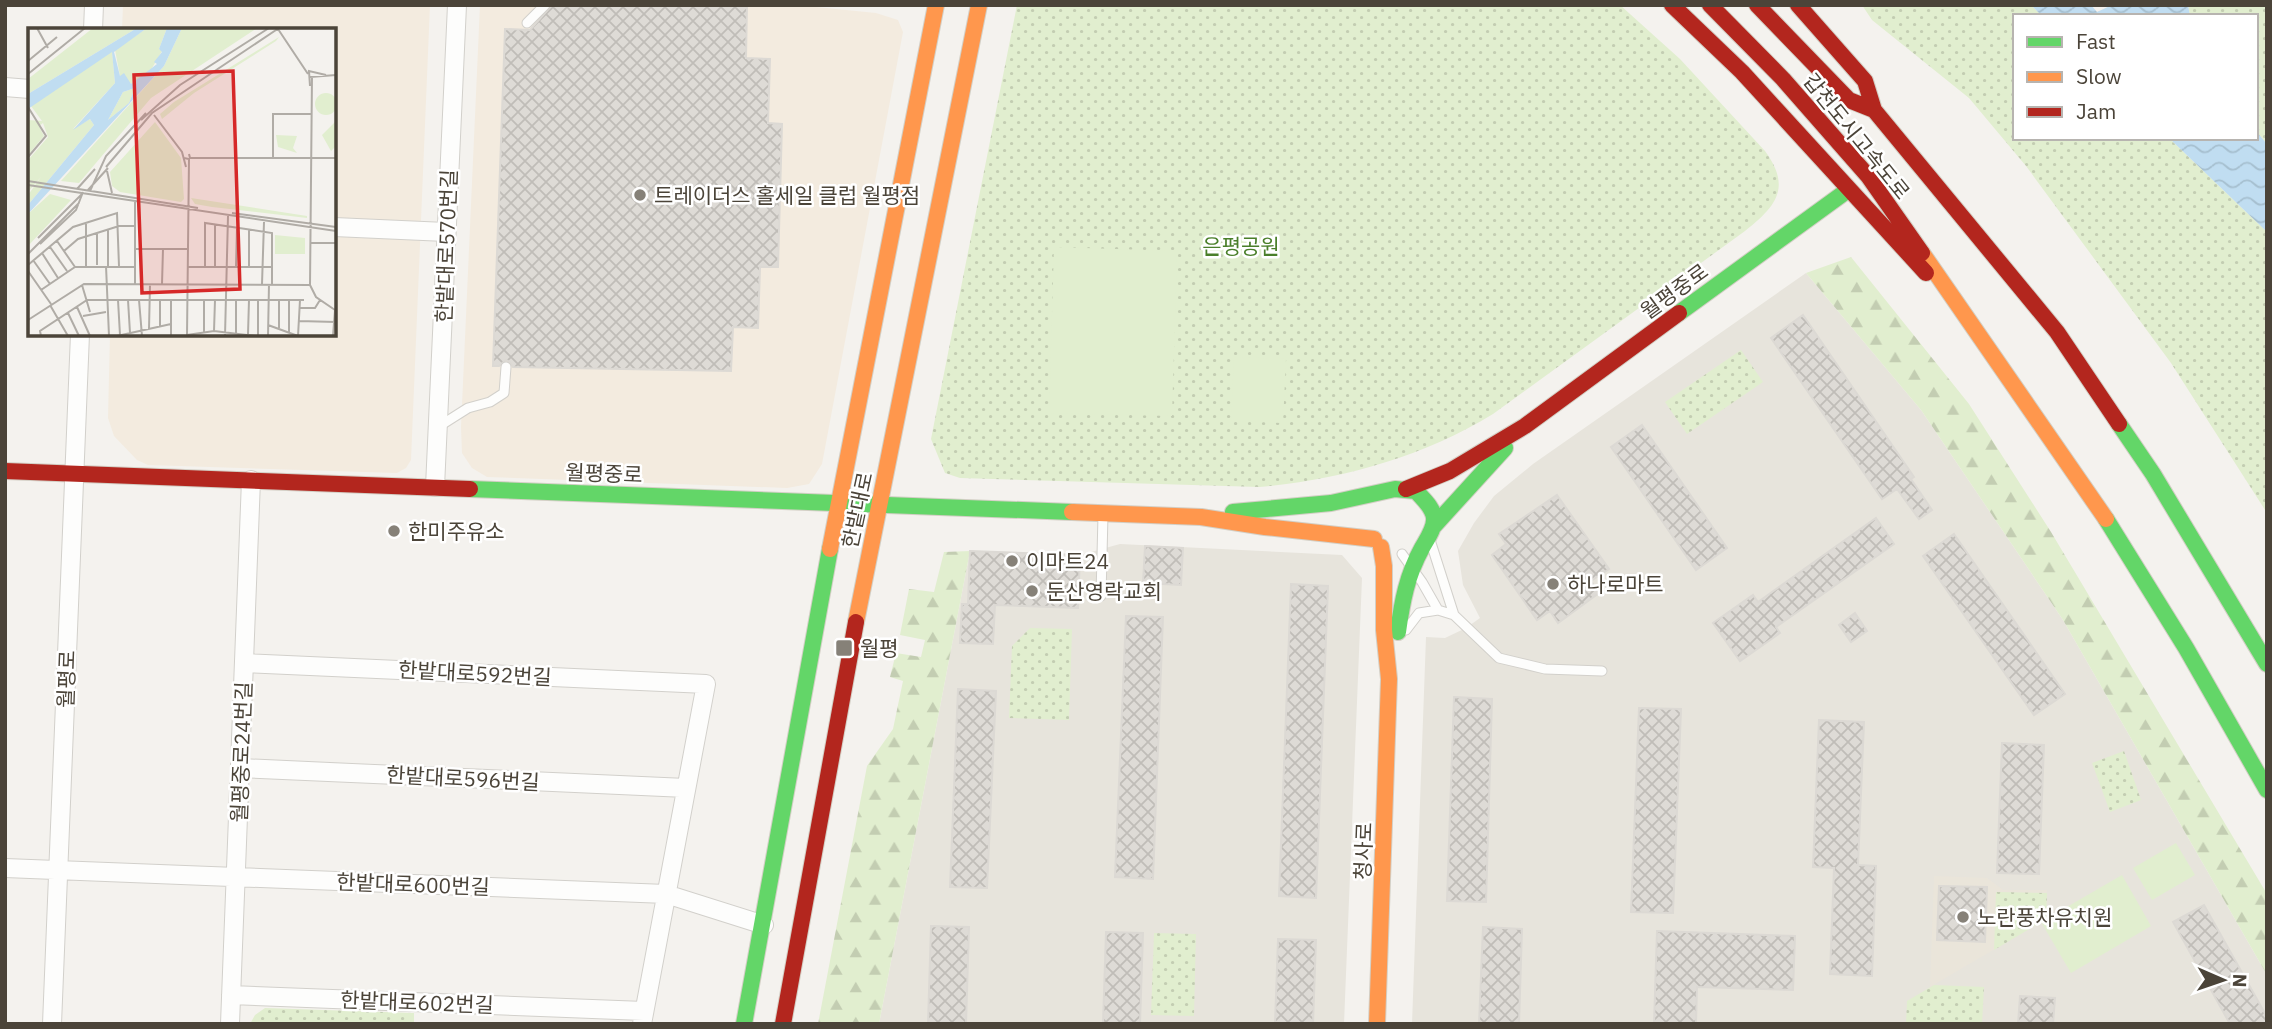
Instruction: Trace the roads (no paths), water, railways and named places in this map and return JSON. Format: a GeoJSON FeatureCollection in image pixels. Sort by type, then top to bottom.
{"type":"FeatureCollection","features":[{"type":"Feature","properties":{"kind":"main road","name":"한밭대로"},"geometry":{"type":"LineString","coordinates":[[744,1024],[764,925],[838,503],[850,455],[936,5]]}},
{"type":"Feature","properties":{"kind":"main road","name":"한밭대로"},"geometry":{"type":"LineString","coordinates":[[783,1024],[878,505],[979,5]]}},
{"type":"Feature","properties":{"kind":"main road"},"geometry":{"type":"LineString","coordinates":[[1672,5],[1742,72],[1903,250],[1959,304],[2092,496],[2139,570],[2267,790]]}},
{"type":"Feature","properties":{"kind":"main road","name":"갑천도시고속도로"},"geometry":{"type":"LineString","coordinates":[[1710,5],[1783,79],[1868,176],[1959,304]]}},
{"type":"Feature","properties":{"kind":"main road","name":"갑천도시고속도로"},"geometry":{"type":"LineString","coordinates":[[1757,5],[1849,100],[1874,110]]}},
{"type":"Feature","properties":{"kind":"main road"},"geometry":{"type":"LineString","coordinates":[[1798,5],[1865,81],[1874,110],[2057,332],[2152,474],[2267,664]]}},
{"type":"Feature","properties":{"kind":"main road","name":"월평중로"},"geometry":{"type":"LineString","coordinates":[[1525,426],[1848,190]]}},
{"type":"Feature","properties":{"kind":"main road"},"geometry":{"type":"LineString","coordinates":[[1201,517],[1331,503],[1406,489],[1450,471],[1525,426]]}},
{"type":"Feature","properties":{"kind":"main road"},"geometry":{"type":"LineString","coordinates":[[1389,679],[1397,643],[1407,560],[1525,426]]}},
{"type":"Feature","properties":{"kind":"main road","name":"월평중로"},"geometry":{"type":"LineString","coordinates":[[5,471],[1201,517]]}},
{"type":"Feature","properties":{"kind":"main road"},"geometry":{"type":"LineString","coordinates":[[1406,489],[1416,491],[1430,506],[1434,517],[1428,537]]}},
{"type":"Feature","properties":{"kind":"main road"},"geometry":{"type":"LineString","coordinates":[[1385,492],[1370,513],[1369,529],[1378,543],[1384,566],[1384,630],[1389,679]]}},
{"type":"Feature","properties":{"kind":"main road"},"geometry":{"type":"LineString","coordinates":[[1201,517],[1242,526],[1324,532],[1378,543],[1407,560]]}},
{"type":"Feature","properties":{"kind":"main road","name":"청사로"},"geometry":{"type":"LineString","coordinates":[[1377,1024],[1389,679]]}},
{"type":"Feature","properties":{"kind":"street"},"geometry":{"type":"LineString","coordinates":[[93,28],[94,5]]}},
{"type":"Feature","properties":{"kind":"street","name":"한밭대로570번길"},"geometry":{"type":"LineString","coordinates":[[435,488],[457,5]]}},
{"type":"Feature","properties":{"kind":"street"},"geometry":{"type":"LineString","coordinates":[[5,87],[28,89]]}},
{"type":"Feature","properties":{"kind":"street"},"geometry":{"type":"LineString","coordinates":[[336,227],[446,232]]}},
{"type":"Feature","properties":{"kind":"street","name":"월평로"},"geometry":{"type":"LineString","coordinates":[[52,1024],[80,336]]}},
{"type":"Feature","properties":{"kind":"street","name":"월평중로24번길"},"geometry":{"type":"LineString","coordinates":[[230,1024],[251,481]]}},
{"type":"Feature","properties":{"kind":"street","name":"한밭대로592번길"},"geometry":{"type":"LineString","coordinates":[[244,663],[706,684],[686,788]]}},
{"type":"Feature","properties":{"kind":"street","name":"한밭대로596번길"},"geometry":{"type":"LineString","coordinates":[[240,768],[686,788]]}},
{"type":"Feature","properties":{"kind":"street"},"geometry":{"type":"LineString","coordinates":[[643,1017],[686,788]]}},
{"type":"Feature","properties":{"kind":"street","name":"한밭대로600번길"},"geometry":{"type":"LineString","coordinates":[[5,868],[666,894],[764,925]]}},
{"type":"Feature","properties":{"kind":"street","name":"한밭대로602번길"},"geometry":{"type":"LineString","coordinates":[[231,995],[643,1017]]}},
{"type":"Feature","properties":{"kind":"lane"},"geometry":{"type":"LineString","coordinates":[[527,23],[545,5]]}},
{"type":"Feature","properties":{"kind":"lane"},"geometry":{"type":"LineString","coordinates":[[438,427],[468,408],[490,402],[504,393],[506,367]]}},
{"type":"Feature","properties":{"kind":"lane"},"geometry":{"type":"LineString","coordinates":[[1101,596],[1103,513]]}},
{"type":"Feature","properties":{"kind":"lane"},"geometry":{"type":"LineString","coordinates":[[1428,537],[1454,615]]}},
{"type":"Feature","properties":{"kind":"lane"},"geometry":{"type":"LineString","coordinates":[[1407,560],[1438,610]]}},
{"type":"Feature","properties":{"kind":"lane"},"geometry":{"type":"LineString","coordinates":[[1397,643],[1419,613],[1438,610],[1454,615],[1499,658],[1545,669],[1602,671]]}},
{"type":"Feature","properties":{"kind":"water"},"geometry":{"type":"Polygon","coordinates":[[[2031,5],[2091,5],[2097,12],[2112,5],[2188,5],[2190,14],[2040,14],[2031,5]]]}},
{"type":"Feature","properties":{"kind":"water"},"geometry":{"type":"Polygon","coordinates":[[[2258,133],[2267,144],[2267,232],[2171,140],[2258,140],[2258,133]]]}},
{"type":"Feature","properties":{"kind":"place","name":"트레이더스 홀세일 클럽 월평점"},"geometry":{"type":"Point","coordinates":[640,195]}},
{"type":"Feature","properties":{"kind":"place","name":"한미주유소"},"geometry":{"type":"Point","coordinates":[394,531]}},
{"type":"Feature","properties":{"kind":"place","name":"이마트24"},"geometry":{"type":"Point","coordinates":[1012,561]}},
{"type":"Feature","properties":{"kind":"place","name":"하나로마트"},"geometry":{"type":"Point","coordinates":[1553,584]}},
{"type":"Feature","properties":{"kind":"place","name":"둔산영락교회"},"geometry":{"type":"Point","coordinates":[1032,591]}},
{"type":"Feature","properties":{"kind":"place","name":"월평"},"geometry":{"type":"Point","coordinates":[844,648]}},
{"type":"Feature","properties":{"kind":"place","name":"노란풍차유치원"},"geometry":{"type":"Point","coordinates":[1963,917]}},
{"type":"Feature","properties":{"kind":"park label","name":"은평공원"},"geometry":{"type":"Point","coordinates":[1241,246]}}]}
